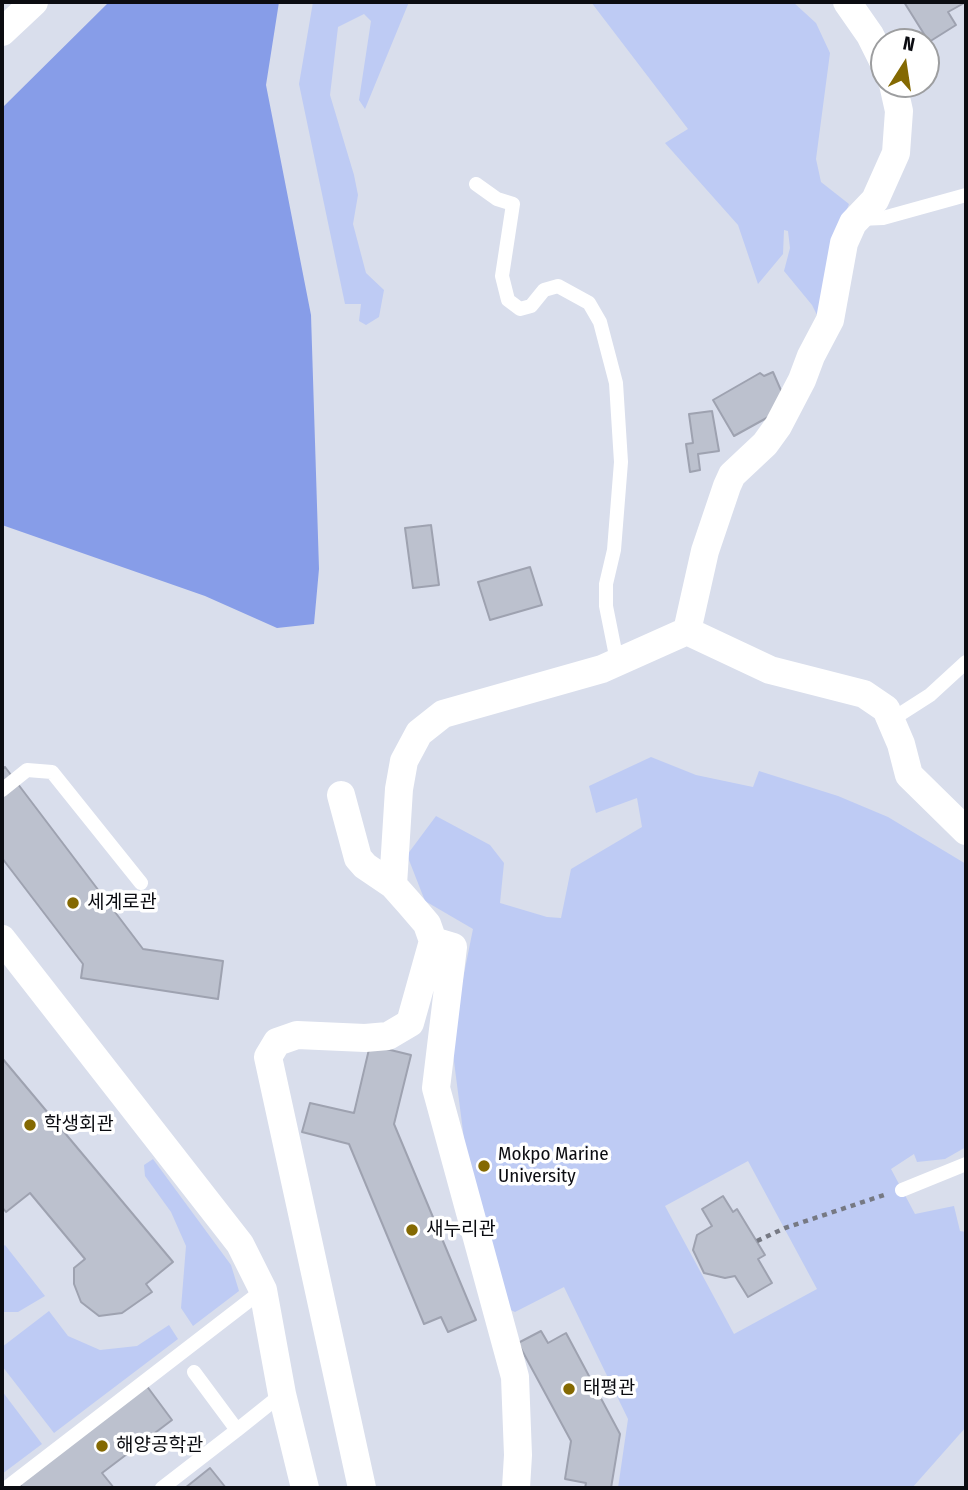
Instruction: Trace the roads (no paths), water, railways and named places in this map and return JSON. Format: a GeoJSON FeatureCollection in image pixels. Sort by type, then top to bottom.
{"type":"FeatureCollection","features":[{"type":"Feature","properties":{"kind":"street"},"geometry":{"type":"LineString","coordinates":[[2,32],[34,2]]}},
{"type":"Feature","properties":{"kind":"street"},"geometry":{"type":"LineString","coordinates":[[847,2],[870,35]]}},
{"type":"Feature","properties":{"kind":"street"},"geometry":{"type":"LineString","coordinates":[[687,631],[705,551],[727,486],[732,475],[778,426],[802,380],[830,320],[844,243],[858,219],[875,200],[896,153],[899,111],[896,98]]}},
{"type":"Feature","properties":{"kind":"street"},"geometry":{"type":"LineString","coordinates":[[393,885],[399,789],[404,761],[419,733],[443,714],[601,669],[687,631],[770,670],[864,694],[886,709],[909,775],[966,831]]}},
{"type":"Feature","properties":{"kind":"street"},"geometry":{"type":"LineString","coordinates":[[341,795],[358,858],[393,885],[427,924],[433,941],[410,1023],[388,1036],[365,1038],[297,1034],[277,1042],[268,1057],[362,1488]]}},
{"type":"Feature","properties":{"kind":"street"},"geometry":{"type":"LineString","coordinates":[[2,939],[240,1244],[263,1290],[282,1394],[305,1488]]}},
{"type":"Feature","properties":{"kind":"street"},"geometry":{"type":"LineString","coordinates":[[433,941],[453,947],[436,1088],[515,1377],[518,1455],[516,1488]]}},
{"type":"Feature","properties":{"kind":"lane"},"geometry":{"type":"LineString","coordinates":[[476,184],[497,199],[513,204],[502,275],[508,300],[520,309],[531,306],[544,290],[558,286],[589,303],[600,322],[616,383],[621,463],[614,550],[606,584],[606,606],[617,661]]}},
{"type":"Feature","properties":{"kind":"lane"},"geometry":{"type":"LineString","coordinates":[[858,219],[883,218],[966,195]]}},
{"type":"Feature","properties":{"kind":"lane"},"geometry":{"type":"LineString","coordinates":[[891,720],[930,695],[966,662]]}},
{"type":"Feature","properties":{"kind":"lane"},"geometry":{"type":"LineString","coordinates":[[2,790],[27,770],[52,772],[141,883]]}},
{"type":"Feature","properties":{"kind":"lane"},"geometry":{"type":"LineString","coordinates":[[902,1190],[966,1164]]}},
{"type":"Feature","properties":{"kind":"lane"},"geometry":{"type":"LineString","coordinates":[[6,1488],[263,1290]]}},
{"type":"Feature","properties":{"kind":"lane"},"geometry":{"type":"LineString","coordinates":[[194,1372],[237,1430]]}},
{"type":"Feature","properties":{"kind":"lane"},"geometry":{"type":"LineString","coordinates":[[162,1488],[282,1394]]}},
{"type":"Feature","properties":{"kind":"water"},"geometry":{"type":"Polygon","coordinates":[[[109,2],[279,2],[266,85],[311,315],[319,569],[314,624],[277,628],[205,596],[2,525],[2,108],[109,2]]]}},
{"type":"Feature","properties":{"kind":"place","name":"세계로관"},"geometry":{"type":"Point","coordinates":[73,903]}},
{"type":"Feature","properties":{"kind":"place","name":"학생회관"},"geometry":{"type":"Point","coordinates":[30,1125]}},
{"type":"Feature","properties":{"kind":"place","name":"Mokpo Marine University"},"geometry":{"type":"Point","coordinates":[484,1166]}},
{"type":"Feature","properties":{"kind":"place","name":"새누리관"},"geometry":{"type":"Point","coordinates":[412,1230]}},
{"type":"Feature","properties":{"kind":"place","name":"태평관"},"geometry":{"type":"Point","coordinates":[569,1389]}},
{"type":"Feature","properties":{"kind":"place","name":"해양공학관"},"geometry":{"type":"Point","coordinates":[102,1446]}}]}
